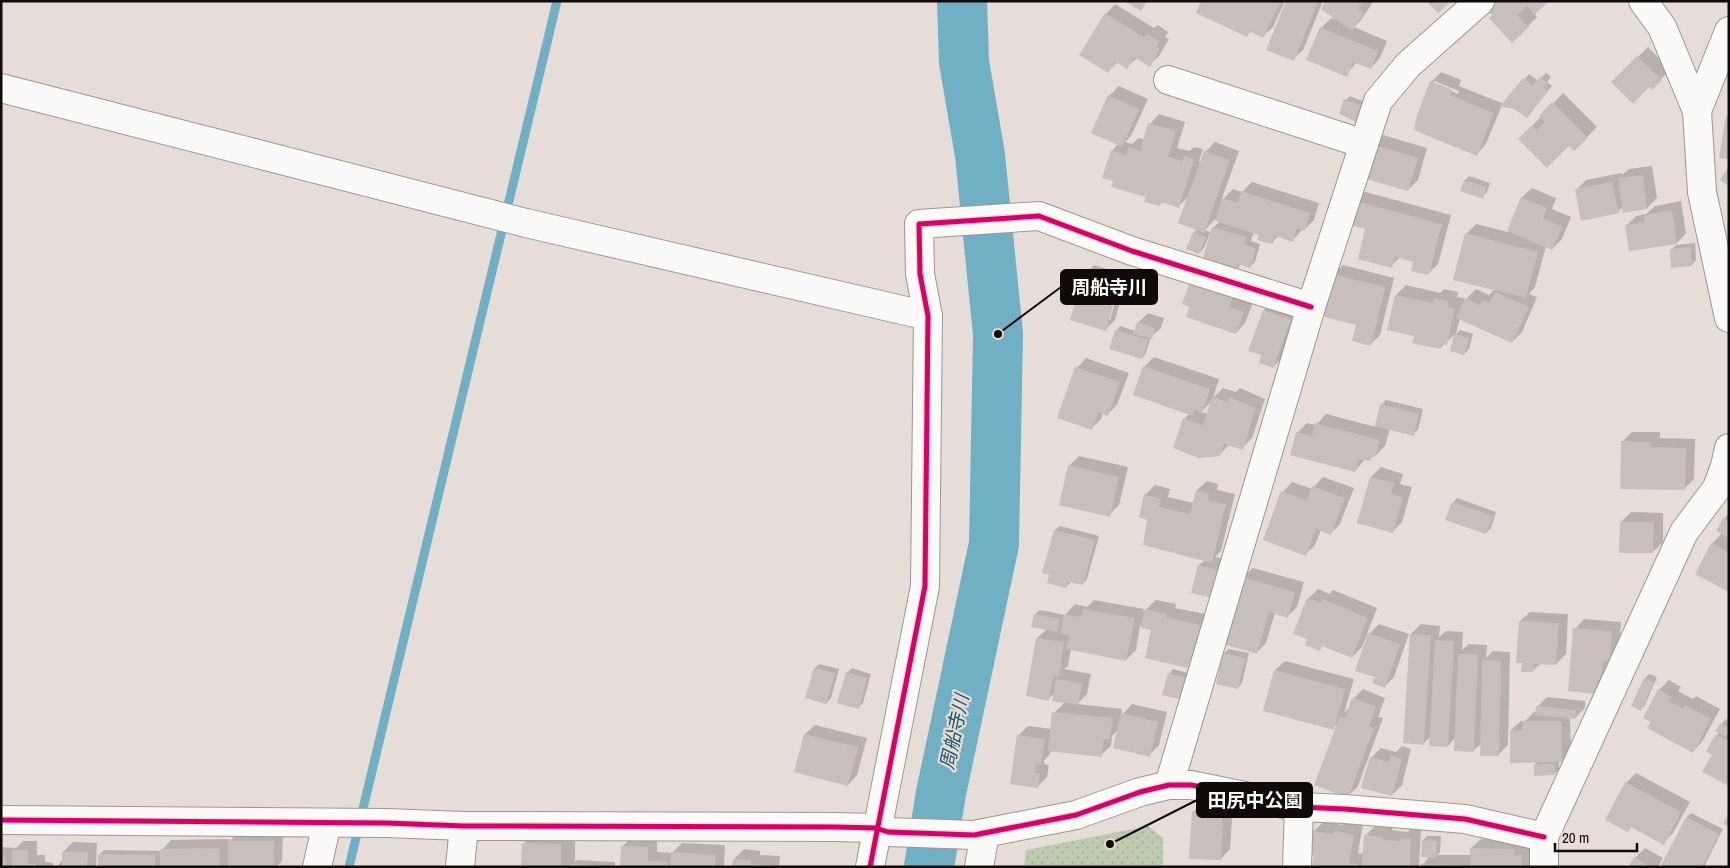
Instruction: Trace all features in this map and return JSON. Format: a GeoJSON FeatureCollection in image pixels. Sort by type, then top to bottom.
{"type":"FeatureCollection","features":[{"type":"Feature","properties":{"kind":"street"},"geometry":{"type":"LineString","coordinates":[[1169,785],[1311,307],[1378,101],[1408,65],[1480,1]]}},
{"type":"Feature","properties":{"kind":"street"},"geometry":{"type":"LineString","coordinates":[[1643,1],[1662,27],[1697,111],[1702,192],[1729,318]]}},
{"type":"Feature","properties":{"kind":"street"},"geometry":{"type":"LineString","coordinates":[[1697,111],[1729,31]]}},
{"type":"Feature","properties":{"kind":"street"},"geometry":{"type":"LineString","coordinates":[[1168,80],[1364,144]]}},
{"type":"Feature","properties":{"kind":"street"},"geometry":{"type":"LineString","coordinates":[[1,88],[526,223],[928,316]]}},
{"type":"Feature","properties":{"kind":"street"},"geometry":{"type":"LineString","coordinates":[[870,867],[882,830],[925,586],[928,316],[920,274],[919,224],[1039,216],[1132,251],[1311,307]]}},
{"type":"Feature","properties":{"kind":"street"},"geometry":{"type":"LineString","coordinates":[[1544,867],[1544,837],[1684,532],[1717,488],[1729,448]]}},
{"type":"Feature","properties":{"kind":"street"},"geometry":{"type":"LineString","coordinates":[[1,820],[386,823],[464,826],[835,827],[979,834],[1076,815],[1140,792],[1169,785],[1191,785],[1299,807],[1465,819],[1544,837]]}},
{"type":"Feature","properties":{"kind":"street"},"geometry":{"type":"LineString","coordinates":[[1297,867],[1299,807]]}},
{"type":"Feature","properties":{"kind":"street"},"geometry":{"type":"LineString","coordinates":[[317,867],[327,823]]}},
{"type":"Feature","properties":{"kind":"street"},"geometry":{"type":"LineString","coordinates":[[460,867],[464,826]]}},
{"type":"Feature","properties":{"kind":"street"},"geometry":{"type":"LineString","coordinates":[[979,834],[979,867]]}},
{"type":"Feature","properties":{"kind":"green space"},"geometry":{"type":"Polygon","coordinates":[[[1148,826],[1163,838],[1163,867],[1024,867],[1026,850],[1148,826]]]}},
{"type":"Feature","properties":{"kind":"water"},"geometry":{"type":"Polygon","coordinates":[[[942,1],[981,1],[978,60],[952,73],[945,10],[942,1]]]}},
{"type":"Feature","properties":{"kind":"building"},"geometry":{"type":"Polygon","coordinates":[[[1125,1],[1147,1],[1141,11],[1125,1]]]}},
{"type":"Feature","properties":{"kind":"building"},"geometry":{"type":"Polygon","coordinates":[[[1201,1],[1281,1],[1263,38],[1249,31],[1247,37],[1196,13],[1201,1]]]}},
{"type":"Feature","properties":{"kind":"building"},"geometry":{"type":"Polygon","coordinates":[[[1286,1],[1318,2],[1294,61],[1266,50],[1286,1]]]}},
{"type":"Feature","properties":{"kind":"building"},"geometry":{"type":"Polygon","coordinates":[[[1326,1],[1364,1],[1358,9],[1364,13],[1352,31],[1321,9],[1326,1]]]}},
{"type":"Feature","properties":{"kind":"building"},"geometry":{"type":"Polygon","coordinates":[[[1426,1],[1452,1],[1438,13],[1426,1]]]}},
{"type":"Feature","properties":{"kind":"building"},"geometry":{"type":"Polygon","coordinates":[[[1492,1],[1545,1],[1547,3],[1534,15],[1527,6],[1517,15],[1529,27],[1512,43],[1489,18],[1492,15],[1485,8],[1492,1]]]}},
{"type":"Feature","properties":{"kind":"building"},"geometry":{"type":"Polygon","coordinates":[[[1105,13],[1144,37],[1147,33],[1160,42],[1156,47],[1160,49],[1150,67],[1134,57],[1127,69],[1116,62],[1108,73],[1079,55],[1105,13]]]}},
{"type":"Feature","properties":{"kind":"building"},"geometry":{"type":"Polygon","coordinates":[[[1320,27],[1378,51],[1371,69],[1353,62],[1347,77],[1306,60],[1320,27]]]}},
{"type":"Feature","properties":{"kind":"building"},"geometry":{"type":"Polygon","coordinates":[[[1637,56],[1662,80],[1652,90],[1649,87],[1633,104],[1611,82],[1637,56]]]}},
{"type":"Feature","properties":{"kind":"building"},"geometry":{"type":"Polygon","coordinates":[[[1540,77],[1548,83],[1544,87],[1548,91],[1527,118],[1514,109],[1500,106],[1523,78],[1533,85],[1540,77]]]}},
{"type":"Feature","properties":{"kind":"building"},"geometry":{"type":"Polygon","coordinates":[[[1430,81],[1453,90],[1450,95],[1494,113],[1477,156],[1414,130],[1417,115],[1430,81]]]}},
{"type":"Feature","properties":{"kind":"building"},"geometry":{"type":"Polygon","coordinates":[[[1108,95],[1139,109],[1122,147],[1091,133],[1108,95]]]}},
{"type":"Feature","properties":{"kind":"building"},"geometry":{"type":"Polygon","coordinates":[[[1344,99],[1364,107],[1357,122],[1339,114],[1344,99]]]}},
{"type":"Feature","properties":{"kind":"building"},"geometry":{"type":"Polygon","coordinates":[[[1552,102],[1588,138],[1574,151],[1569,146],[1547,168],[1518,139],[1532,125],[1536,130],[1545,122],[1539,116],[1552,102]]]}},
{"type":"Feature","properties":{"kind":"building"},"geometry":{"type":"Polygon","coordinates":[[[1726,116],[1729,117],[1729,159],[1719,158],[1726,116]]]}},
{"type":"Feature","properties":{"kind":"building"},"geometry":{"type":"Polygon","coordinates":[[[1148,123],[1176,131],[1168,157],[1182,161],[1184,156],[1194,159],[1179,208],[1161,202],[1160,206],[1144,202],[1146,197],[1111,187],[1113,181],[1102,178],[1111,150],[1126,155],[1128,147],[1140,151],[1148,123]]]}},
{"type":"Feature","properties":{"kind":"building"},"geometry":{"type":"Polygon","coordinates":[[[1372,144],[1418,158],[1408,191],[1366,179],[1372,144]]]}},
{"type":"Feature","properties":{"kind":"building"},"geometry":{"type":"Polygon","coordinates":[[[1204,151],[1230,160],[1204,233],[1178,223],[1204,151]]]}},
{"type":"Feature","properties":{"kind":"building"},"geometry":{"type":"Polygon","coordinates":[[[1729,166],[1729,186],[1720,180],[1729,166]]]}},
{"type":"Feature","properties":{"kind":"building"},"geometry":{"type":"Polygon","coordinates":[[[1643,175],[1647,209],[1623,213],[1618,178],[1643,175]]]}},
{"type":"Feature","properties":{"kind":"building"},"geometry":{"type":"Polygon","coordinates":[[[1464,180],[1486,187],[1483,199],[1460,191],[1464,180]]]}},
{"type":"Feature","properties":{"kind":"building"},"geometry":{"type":"Polygon","coordinates":[[[1612,182],[1619,213],[1581,221],[1575,189],[1612,182]]]}},
{"type":"Feature","properties":{"kind":"building"},"geometry":{"type":"Polygon","coordinates":[[[1241,191],[1310,213],[1305,231],[1297,228],[1293,242],[1275,236],[1272,244],[1257,240],[1259,235],[1215,221],[1222,198],[1238,203],[1241,191]]]}},
{"type":"Feature","properties":{"kind":"building"},"geometry":{"type":"Polygon","coordinates":[[[1521,197],[1547,208],[1543,218],[1562,227],[1552,250],[1507,231],[1521,197]]]}},
{"type":"Feature","properties":{"kind":"building"},"geometry":{"type":"Polygon","coordinates":[[[1351,200],[1442,224],[1429,275],[1411,271],[1413,262],[1395,257],[1392,268],[1358,259],[1365,229],[1345,224],[1351,200]]]}},
{"type":"Feature","properties":{"kind":"building"},"geometry":{"type":"Polygon","coordinates":[[[1672,210],[1677,244],[1629,251],[1625,225],[1645,222],[1644,215],[1672,210]]]}},
{"type":"Feature","properties":{"kind":"building"},"geometry":{"type":"Polygon","coordinates":[[[1212,227],[1246,237],[1244,244],[1256,249],[1250,268],[1238,264],[1235,272],[1202,261],[1212,227]]]}},
{"type":"Feature","properties":{"kind":"building"},"geometry":{"type":"Polygon","coordinates":[[[1193,232],[1206,237],[1199,254],[1186,249],[1193,232]]]}},
{"type":"Feature","properties":{"kind":"building"},"geometry":{"type":"Polygon","coordinates":[[[1465,233],[1538,252],[1526,298],[1453,280],[1465,233]]]}},
{"type":"Feature","properties":{"kind":"building"},"geometry":{"type":"Polygon","coordinates":[[[1691,247],[1692,266],[1671,268],[1670,249],[1691,247]]]}},
{"type":"Feature","properties":{"kind":"building"},"geometry":{"type":"Polygon","coordinates":[[[1083,274],[1119,285],[1106,331],[1070,320],[1083,274]]]}},
{"type":"Feature","properties":{"kind":"building"},"geometry":{"type":"Polygon","coordinates":[[[1332,274],[1385,287],[1371,346],[1352,341],[1356,325],[1321,316],[1332,274]]]}},
{"type":"Feature","properties":{"kind":"building"},"geometry":{"type":"Polygon","coordinates":[[[1192,276],[1235,292],[1229,307],[1244,312],[1236,334],[1186,317],[1189,307],[1182,304],[1192,276]]]}},
{"type":"Feature","properties":{"kind":"building"},"geometry":{"type":"Polygon","coordinates":[[[1495,292],[1529,307],[1512,343],[1456,318],[1465,298],[1480,305],[1483,300],[1490,303],[1495,292]]]}},
{"type":"Feature","properties":{"kind":"building"},"geometry":{"type":"Polygon","coordinates":[[[1395,295],[1433,303],[1433,298],[1448,301],[1448,307],[1455,308],[1447,345],[1442,344],[1440,349],[1412,343],[1414,336],[1387,330],[1395,295]]]}},
{"type":"Feature","properties":{"kind":"building"},"geometry":{"type":"Polygon","coordinates":[[[1263,310],[1291,320],[1273,368],[1259,363],[1261,355],[1248,351],[1263,310]]]}},
{"type":"Feature","properties":{"kind":"building"},"geometry":{"type":"Polygon","coordinates":[[[1137,322],[1155,328],[1152,339],[1133,334],[1137,322]]]}},
{"type":"Feature","properties":{"kind":"building"},"geometry":{"type":"Polygon","coordinates":[[[1115,330],[1148,340],[1142,359],[1109,349],[1115,330]]]}},
{"type":"Feature","properties":{"kind":"building"},"geometry":{"type":"Polygon","coordinates":[[[1454,334],[1469,338],[1464,355],[1450,351],[1454,334]]]}},
{"type":"Feature","properties":{"kind":"building"},"geometry":{"type":"Polygon","coordinates":[[[1143,366],[1210,389],[1202,413],[1194,410],[1193,416],[1133,395],[1143,366]]]}},
{"type":"Feature","properties":{"kind":"building"},"geometry":{"type":"Polygon","coordinates":[[[1075,367],[1120,382],[1108,416],[1098,412],[1092,430],[1057,418],[1075,367]]]}},
{"type":"Feature","properties":{"kind":"building"},"geometry":{"type":"Polygon","coordinates":[[[1212,397],[1228,402],[1229,397],[1256,408],[1243,450],[1224,444],[1220,456],[1199,458],[1173,448],[1183,418],[1203,425],[1212,397]]]}},
{"type":"Feature","properties":{"kind":"building"},"geometry":{"type":"Polygon","coordinates":[[[1380,404],[1419,414],[1414,436],[1375,426],[1380,404]]]}},
{"type":"Feature","properties":{"kind":"building"},"geometry":{"type":"Polygon","coordinates":[[[1315,423],[1380,440],[1375,457],[1371,456],[1370,461],[1359,459],[1355,472],[1290,455],[1296,432],[1312,436],[1315,423]]]}},
{"type":"Feature","properties":{"kind":"building"},"geometry":{"type":"Polygon","coordinates":[[[1621,441],[1650,442],[1650,447],[1686,448],[1685,490],[1620,489],[1621,441]]]}},
{"type":"Feature","properties":{"kind":"building"},"geometry":{"type":"Polygon","coordinates":[[[1068,465],[1119,477],[1110,517],[1059,505],[1068,465]]]}},
{"type":"Feature","properties":{"kind":"building"},"geometry":{"type":"Polygon","coordinates":[[[1370,477],[1394,483],[1391,494],[1403,497],[1393,533],[1357,523],[1370,477]]]}},
{"type":"Feature","properties":{"kind":"building"},"geometry":{"type":"Polygon","coordinates":[[[1312,486],[1345,498],[1331,535],[1316,529],[1306,556],[1263,540],[1281,491],[1307,500],[1312,486]]]}},
{"type":"Feature","properties":{"kind":"building"},"geometry":{"type":"Polygon","coordinates":[[[1196,490],[1209,494],[1208,500],[1226,504],[1212,563],[1143,545],[1147,520],[1139,517],[1144,494],[1161,499],[1159,507],[1190,514],[1196,490]]]}},
{"type":"Feature","properties":{"kind":"building"},"geometry":{"type":"Polygon","coordinates":[[[1452,502],[1493,516],[1486,534],[1445,520],[1452,502]]]}},
{"type":"Feature","properties":{"kind":"building"},"geometry":{"type":"Polygon","coordinates":[[[1723,518],[1729,521],[1729,538],[1716,531],[1723,518]]]}},
{"type":"Feature","properties":{"kind":"building"},"geometry":{"type":"Polygon","coordinates":[[[1620,522],[1654,522],[1653,553],[1619,553],[1620,522]]]}},
{"type":"Feature","properties":{"kind":"building"},"geometry":{"type":"Polygon","coordinates":[[[1054,530],[1095,540],[1083,585],[1068,582],[1066,588],[1047,583],[1049,575],[1042,573],[1054,530]]]}},
{"type":"Feature","properties":{"kind":"building"},"geometry":{"type":"Polygon","coordinates":[[[1711,543],[1729,553],[1729,592],[1695,574],[1711,543]]]}},
{"type":"Feature","properties":{"kind":"building"},"geometry":{"type":"Polygon","coordinates":[[[1198,565],[1223,571],[1215,599],[1191,593],[1198,565]]]}},
{"type":"Feature","properties":{"kind":"building"},"geometry":{"type":"Polygon","coordinates":[[[1242,577],[1295,592],[1288,618],[1269,612],[1257,654],[1223,644],[1242,577]]]}},
{"type":"Feature","properties":{"kind":"building"},"geometry":{"type":"Polygon","coordinates":[[[1307,598],[1321,603],[1322,599],[1368,618],[1352,658],[1322,646],[1320,651],[1305,645],[1307,639],[1293,634],[1307,598]]]}},
{"type":"Feature","properties":{"kind":"building"},"geometry":{"type":"Polygon","coordinates":[[[1083,609],[1135,618],[1126,661],[1066,649],[1069,636],[1060,633],[1064,614],[1081,617],[1083,609]]]}},
{"type":"Feature","properties":{"kind":"building"},"geometry":{"type":"Polygon","coordinates":[[[1145,609],[1166,614],[1166,617],[1206,626],[1196,670],[1145,658],[1151,630],[1141,628],[1145,609]]]}},
{"type":"Feature","properties":{"kind":"building"},"geometry":{"type":"Polygon","coordinates":[[[1034,614],[1060,619],[1057,632],[1031,627],[1034,614]]]}},
{"type":"Feature","properties":{"kind":"building"},"geometry":{"type":"Polygon","coordinates":[[[1519,621],[1559,623],[1556,665],[1534,664],[1533,672],[1521,672],[1522,663],[1516,663],[1519,621]]]}},
{"type":"Feature","properties":{"kind":"building"},"geometry":{"type":"Polygon","coordinates":[[[1573,628],[1612,631],[1610,662],[1603,661],[1601,681],[1597,680],[1595,694],[1568,691],[1573,628]]]}},
{"type":"Feature","properties":{"kind":"building"},"geometry":{"type":"Polygon","coordinates":[[[1368,633],[1400,644],[1385,688],[1372,683],[1375,677],[1355,671],[1368,633]]]}},
{"type":"Feature","properties":{"kind":"building"},"geometry":{"type":"Polygon","coordinates":[[[1410,634],[1431,635],[1424,745],[1403,743],[1410,634]]]}},
{"type":"Feature","properties":{"kind":"building"},"geometry":{"type":"Polygon","coordinates":[[[1036,638],[1064,642],[1059,677],[1053,676],[1049,701],[1026,696],[1036,638]]]}},
{"type":"Feature","properties":{"kind":"building"},"geometry":{"type":"Polygon","coordinates":[[[1435,640],[1454,641],[1448,747],[1429,746],[1435,640]]]}},
{"type":"Feature","properties":{"kind":"building"},"geometry":{"type":"Polygon","coordinates":[[[1223,653],[1245,658],[1238,689],[1216,684],[1223,653]]]}},
{"type":"Feature","properties":{"kind":"building"},"geometry":{"type":"Polygon","coordinates":[[[1458,654],[1478,654],[1474,752],[1454,751],[1458,654]]]}},
{"type":"Feature","properties":{"kind":"building"},"geometry":{"type":"Polygon","coordinates":[[[1482,660],[1501,661],[1499,756],[1480,756],[1482,660]]]}},
{"type":"Feature","properties":{"kind":"building"},"geometry":{"type":"Polygon","coordinates":[[[814,668],[835,673],[826,704],[805,698],[814,668]]]}},
{"type":"Feature","properties":{"kind":"building"},"geometry":{"type":"Polygon","coordinates":[[[1274,670],[1345,689],[1334,730],[1263,711],[1274,670]]]}},
{"type":"Feature","properties":{"kind":"building"},"geometry":{"type":"Polygon","coordinates":[[[846,672],[867,678],[859,709],[837,703],[846,672]]]}},
{"type":"Feature","properties":{"kind":"building"},"geometry":{"type":"Polygon","coordinates":[[[1168,673],[1193,680],[1187,701],[1162,695],[1168,673]]]}},
{"type":"Feature","properties":{"kind":"building"},"geometry":{"type":"Polygon","coordinates":[[[1644,678],[1654,682],[1641,711],[1631,706],[1644,678]]]}},
{"type":"Feature","properties":{"kind":"building"},"geometry":{"type":"Polygon","coordinates":[[[1056,679],[1082,683],[1078,705],[1052,701],[1056,679]]]}},
{"type":"Feature","properties":{"kind":"building"},"geometry":{"type":"Polygon","coordinates":[[[1658,689],[1672,697],[1669,701],[1683,709],[1685,705],[1711,719],[1693,753],[1647,728],[1651,722],[1643,718],[1658,689]]]}},
{"type":"Feature","properties":{"kind":"building"},"geometry":{"type":"Polygon","coordinates":[[[1352,698],[1376,707],[1369,726],[1374,728],[1348,798],[1314,785],[1340,716],[1345,718],[1352,698]]]}},
{"type":"Feature","properties":{"kind":"building"},"geometry":{"type":"Polygon","coordinates":[[[1536,706],[1576,710],[1575,719],[1535,715],[1536,706]]]}},
{"type":"Feature","properties":{"kind":"building"},"geometry":{"type":"Polygon","coordinates":[[[1052,712],[1113,718],[1110,739],[1104,739],[1102,757],[1048,751],[1052,712]]]}},
{"type":"Feature","properties":{"kind":"building"},"geometry":{"type":"Polygon","coordinates":[[[1121,713],[1158,722],[1150,757],[1113,748],[1121,713]]]}},
{"type":"Feature","properties":{"kind":"building"},"geometry":{"type":"Polygon","coordinates":[[[1523,721],[1561,721],[1562,762],[1510,763],[1510,730],[1522,730],[1523,721]]]}},
{"type":"Feature","properties":{"kind":"building"},"geometry":{"type":"Polygon","coordinates":[[[1721,723],[1729,728],[1729,732],[1725,737],[1715,731],[1721,723]]]}},
{"type":"Feature","properties":{"kind":"building"},"geometry":{"type":"Polygon","coordinates":[[[804,734],[858,747],[848,786],[794,772],[804,734]]]}},
{"type":"Feature","properties":{"kind":"building"},"geometry":{"type":"Polygon","coordinates":[[[1716,734],[1729,741],[1729,786],[1702,772],[1712,755],[1706,751],[1716,734]]]}},
{"type":"Feature","properties":{"kind":"building"},"geometry":{"type":"Polygon","coordinates":[[[1017,735],[1045,739],[1041,765],[1036,764],[1035,773],[1040,774],[1038,788],[1010,784],[1017,735]]]}},
{"type":"Feature","properties":{"kind":"building"},"geometry":{"type":"Polygon","coordinates":[[[1391,755],[1402,759],[1392,796],[1361,788],[1370,757],[1389,762],[1391,755]]]}},
{"type":"Feature","properties":{"kind":"building"},"geometry":{"type":"Polygon","coordinates":[[[1534,764],[1555,764],[1555,775],[1534,776],[1534,764]]]}},
{"type":"Feature","properties":{"kind":"building"},"geometry":{"type":"Polygon","coordinates":[[[1625,782],[1681,812],[1664,845],[1631,827],[1628,832],[1605,820],[1625,782]]]}},
{"type":"Feature","properties":{"kind":"building"},"geometry":{"type":"Polygon","coordinates":[[[1192,811],[1223,813],[1221,860],[1189,859],[1192,811]]]}},
{"type":"Feature","properties":{"kind":"building"},"geometry":{"type":"Polygon","coordinates":[[[1729,813],[1729,827],[1723,824],[1729,813]]]}},
{"type":"Feature","properties":{"kind":"building"},"geometry":{"type":"Polygon","coordinates":[[[1686,817],[1719,834],[1702,867],[1664,867],[1661,865],[1686,817]]]}},
{"type":"Feature","properties":{"kind":"building"},"geometry":{"type":"Polygon","coordinates":[[[1313,831],[1333,834],[1334,831],[1354,835],[1349,863],[1357,864],[1357,867],[1312,867],[1314,856],[1309,855],[1313,831]]]}},
{"type":"Feature","properties":{"kind":"building"},"geometry":{"type":"Polygon","coordinates":[[[1364,835],[1383,837],[1383,840],[1400,841],[1400,838],[1411,839],[1410,867],[1362,867],[1364,835]]]}},
{"type":"Feature","properties":{"kind":"building"},"geometry":{"type":"Polygon","coordinates":[[[1422,840],[1437,841],[1436,858],[1421,857],[1422,840]]]}},
{"type":"Feature","properties":{"kind":"building"},"geometry":{"type":"Polygon","coordinates":[[[228,841],[274,841],[274,867],[228,867],[228,841]]]}},
{"type":"Feature","properties":{"kind":"building"},"geometry":{"type":"Polygon","coordinates":[[[522,843],[561,844],[561,867],[521,867],[522,843]]]}},
{"type":"Feature","properties":{"kind":"building"},"geometry":{"type":"Polygon","coordinates":[[[621,846],[648,847],[648,861],[668,862],[668,867],[620,867],[621,846]]]}},
{"type":"Feature","properties":{"kind":"building"},"geometry":{"type":"Polygon","coordinates":[[[219,848],[220,867],[160,867],[160,849],[219,848]]]}},
{"type":"Feature","properties":{"kind":"building"},"geometry":{"type":"Polygon","coordinates":[[[1470,848],[1515,849],[1514,856],[1522,855],[1522,867],[1470,867],[1470,848]]]}},
{"type":"Feature","properties":{"kind":"building"},"geometry":{"type":"Polygon","coordinates":[[[12,850],[28,850],[28,864],[36,864],[36,867],[12,867],[12,850]]]}},
{"type":"Feature","properties":{"kind":"building"},"geometry":{"type":"Polygon","coordinates":[[[62,852],[88,852],[87,867],[55,867],[55,865],[62,865],[62,852]]]}},
{"type":"Feature","properties":{"kind":"building"},"geometry":{"type":"Polygon","coordinates":[[[671,852],[716,855],[715,867],[670,867],[671,852]]]}},
{"type":"Feature","properties":{"kind":"building"},"geometry":{"type":"Polygon","coordinates":[[[98,854],[155,855],[155,867],[98,867],[98,854]]]}},
{"type":"Feature","properties":{"kind":"building"},"geometry":{"type":"Polygon","coordinates":[[[1,857],[6,857],[5,867],[1,867],[1,857]]]}},
{"type":"Feature","properties":{"kind":"building"},"geometry":{"type":"Polygon","coordinates":[[[1634,857],[1651,867],[1628,867],[1634,857]]]}},
{"type":"Feature","properties":{"kind":"building"},"geometry":{"type":"Polygon","coordinates":[[[733,859],[751,860],[751,864],[771,865],[771,867],[732,867],[733,859]]]}},
{"type":"Feature","properties":{"kind":"building"},"geometry":{"type":"Polygon","coordinates":[[[571,864],[593,865],[593,867],[571,867],[571,864]]]}},
{"type":"Feature","properties":{"kind":"building"},"geometry":{"type":"Polygon","coordinates":[[[1421,864],[1460,865],[1460,867],[1420,867],[1421,864]]]}},
{"type":"Feature","properties":{"kind":"waterway"},"geometry":{"type":"LineString","coordinates":[[349,867],[557,1]]}},
{"type":"Feature","properties":{"kind":"waterway","name":"周船寺川"},"geometry":{"type":"LineString","coordinates":[[929,867],[941,793],[994,544],[998,334],[980,155],[964,62],[962,1]]}},
{"type":"Feature","properties":{"kind":"cycle path"},"geometry":{"type":"LineString","coordinates":[[870,867],[925,586],[928,316],[920,274],[919,224],[1039,216],[1132,251],[1311,307]]}},
{"type":"Feature","properties":{"kind":"cycle path"},"geometry":{"type":"LineString","coordinates":[[1,820],[386,823],[464,826],[835,827],[876,828],[888,832],[974,835],[1076,815],[1140,792],[1169,785],[1191,785],[1299,807],[1465,819],[1544,837]]}},
{"type":"Feature","properties":{"kind":"place","name":"周船寺川"},"geometry":{"type":"Point","coordinates":[998,334]}},
{"type":"Feature","properties":{"kind":"place","name":"田尻中公園"},"geometry":{"type":"Point","coordinates":[1110,844]}}]}
